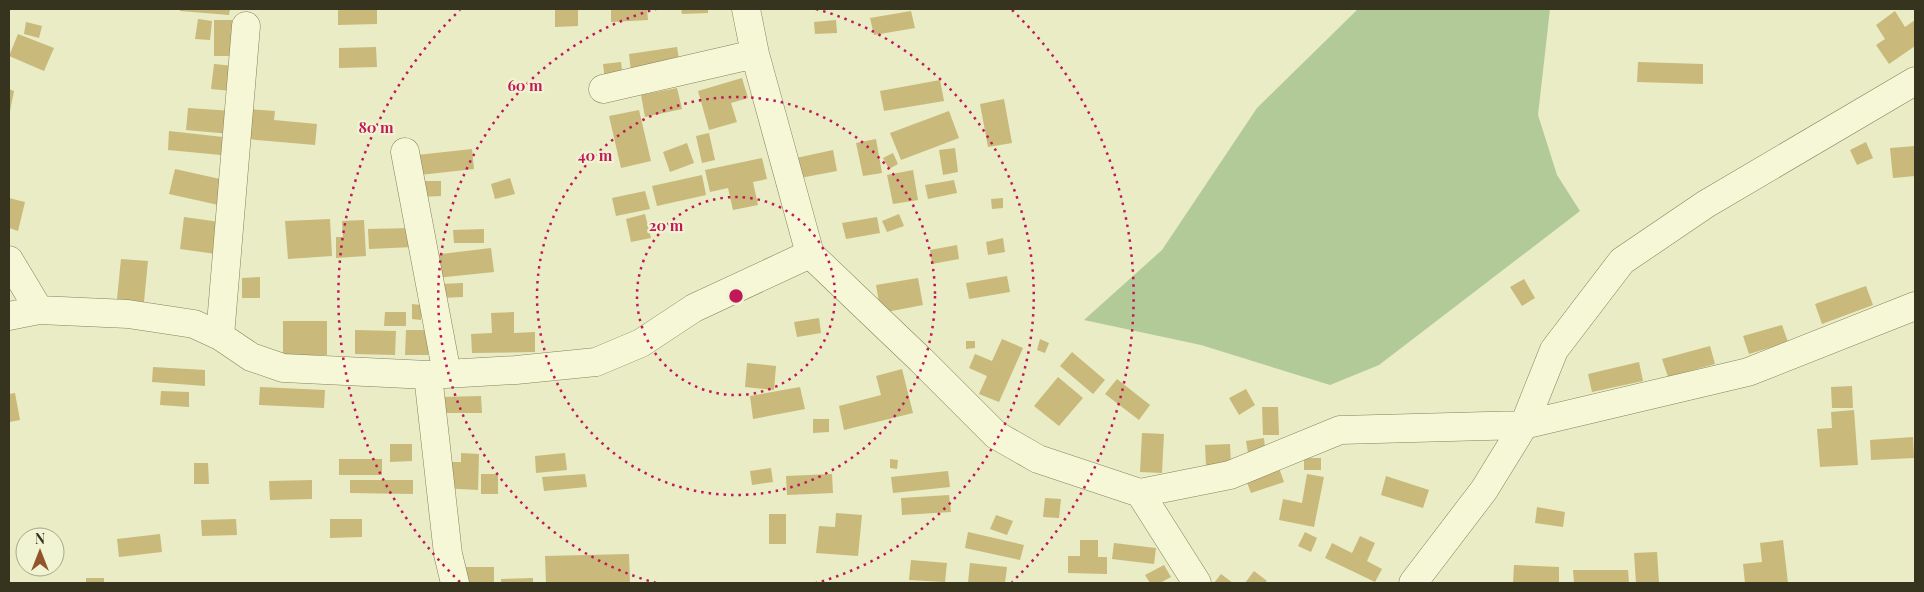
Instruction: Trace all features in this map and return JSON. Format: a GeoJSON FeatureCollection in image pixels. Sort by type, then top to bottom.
{"type":"FeatureCollection","features":[{"type":"Feature","properties":{"kind":"street"},"geometry":{"type":"LineString","coordinates":[[746,9],[756,54],[810,254],[996,435],[1038,459],[1140,493],[1230,475],[1340,430],[1524,425],[1748,372],[1915,306]]}},
{"type":"Feature","properties":{"kind":"street"},"geometry":{"type":"LineString","coordinates":[[220,336],[246,26]]}},
{"type":"Feature","properties":{"kind":"street"},"geometry":{"type":"LineString","coordinates":[[603,89],[756,54]]}},
{"type":"Feature","properties":{"kind":"street"},"geometry":{"type":"LineString","coordinates":[[1413,583],[1484,490],[1524,425],[1554,350],[1622,262],[1706,204],[1915,81]]}},
{"type":"Feature","properties":{"kind":"street"},"geometry":{"type":"LineString","coordinates":[[405,152],[438,374],[448,554],[454,583]]}},
{"type":"Feature","properties":{"kind":"street"},"geometry":{"type":"LineString","coordinates":[[9,316],[39,310],[128,314],[194,324],[220,336],[251,357],[283,368],[438,374],[516,370],[596,362],[640,343],[694,308],[810,254]]}},
{"type":"Feature","properties":{"kind":"street"},"geometry":{"type":"LineString","coordinates":[[9,260],[39,310]]}},
{"type":"Feature","properties":{"kind":"street"},"geometry":{"type":"LineString","coordinates":[[1140,493],[1197,583]]}},
{"type":"Feature","properties":{"kind":"green space"},"geometry":{"type":"Polygon","coordinates":[[[1358,9],[1550,9],[1538,115],[1557,175],[1580,211],[1379,365],[1330,385],[1201,345],[1084,320],[1162,250],[1257,108],[1358,9]]]}},
{"type":"Feature","properties":{"kind":"building"},"geometry":{"type":"Polygon","coordinates":[[[180,9],[230,9],[229,15],[180,11],[180,9]]]}},
{"type":"Feature","properties":{"kind":"building"},"geometry":{"type":"Polygon","coordinates":[[[338,9],[377,9],[377,24],[338,25],[338,9]]]}},
{"type":"Feature","properties":{"kind":"building"},"geometry":{"type":"Polygon","coordinates":[[[555,9],[578,9],[578,26],[555,27],[555,9]]]}},
{"type":"Feature","properties":{"kind":"building"},"geometry":{"type":"Polygon","coordinates":[[[611,9],[647,9],[648,20],[611,22],[611,9]]]}},
{"type":"Feature","properties":{"kind":"building"},"geometry":{"type":"Polygon","coordinates":[[[681,9],[708,9],[708,13],[682,14],[681,9]]]}},
{"type":"Feature","properties":{"kind":"building"},"geometry":{"type":"Polygon","coordinates":[[[911,11],[915,28],[874,35],[870,18],[911,11]]]}},
{"type":"Feature","properties":{"kind":"building"},"geometry":{"type":"Polygon","coordinates":[[[1895,11],[1905,27],[1915,20],[1915,46],[1889,64],[1876,45],[1885,39],[1876,25],[1895,11]]]}},
{"type":"Feature","properties":{"kind":"building"},"geometry":{"type":"Polygon","coordinates":[[[198,19],[212,21],[210,40],[195,39],[198,19]]]}},
{"type":"Feature","properties":{"kind":"building"},"geometry":{"type":"Polygon","coordinates":[[[214,20],[236,20],[236,56],[214,56],[214,20]]]}},
{"type":"Feature","properties":{"kind":"building"},"geometry":{"type":"Polygon","coordinates":[[[836,20],[837,33],[815,34],[814,22],[836,20]]]}},
{"type":"Feature","properties":{"kind":"building"},"geometry":{"type":"Polygon","coordinates":[[[26,22],[42,26],[39,38],[24,34],[26,22]]]}},
{"type":"Feature","properties":{"kind":"building"},"geometry":{"type":"Polygon","coordinates":[[[18,34],[54,48],[44,71],[9,56],[18,34]]]}},
{"type":"Feature","properties":{"kind":"building"},"geometry":{"type":"Polygon","coordinates":[[[376,47],[377,67],[339,68],[339,48],[376,47]]]}},
{"type":"Feature","properties":{"kind":"building"},"geometry":{"type":"Polygon","coordinates":[[[677,47],[680,65],[631,72],[629,54],[677,47]]]}},
{"type":"Feature","properties":{"kind":"building"},"geometry":{"type":"Polygon","coordinates":[[[621,62],[623,78],[605,81],[603,64],[621,62]]]}},
{"type":"Feature","properties":{"kind":"building"},"geometry":{"type":"Polygon","coordinates":[[[1638,62],[1703,64],[1703,84],[1637,82],[1638,62]]]}},
{"type":"Feature","properties":{"kind":"building"},"geometry":{"type":"Polygon","coordinates":[[[214,64],[234,66],[231,91],[211,89],[214,64]]]}},
{"type":"Feature","properties":{"kind":"building"},"geometry":{"type":"Polygon","coordinates":[[[742,78],[748,98],[731,103],[737,122],[709,130],[698,91],[742,78]]]}},
{"type":"Feature","properties":{"kind":"building"},"geometry":{"type":"Polygon","coordinates":[[[940,80],[944,101],[884,111],[880,91],[940,80]]]}},
{"type":"Feature","properties":{"kind":"building"},"geometry":{"type":"Polygon","coordinates":[[[677,88],[682,109],[645,117],[641,95],[677,88]]]}},
{"type":"Feature","properties":{"kind":"building"},"geometry":{"type":"Polygon","coordinates":[[[9,89],[14,91],[10,111],[9,110],[9,89]]]}},
{"type":"Feature","properties":{"kind":"building"},"geometry":{"type":"Polygon","coordinates":[[[1004,99],[1012,143],[988,147],[980,104],[1004,99]]]}},
{"type":"Feature","properties":{"kind":"building"},"geometry":{"type":"Polygon","coordinates":[[[188,108],[233,111],[230,134],[186,130],[188,108]]]}},
{"type":"Feature","properties":{"kind":"building"},"geometry":{"type":"Polygon","coordinates":[[[249,109],[275,111],[274,120],[317,124],[315,145],[246,139],[249,109]]]}},
{"type":"Feature","properties":{"kind":"building"},"geometry":{"type":"Polygon","coordinates":[[[639,110],[651,161],[621,168],[609,116],[639,110]]]}},
{"type":"Feature","properties":{"kind":"building"},"geometry":{"type":"Polygon","coordinates":[[[949,111],[959,138],[901,160],[890,133],[949,111]]]}},
{"type":"Feature","properties":{"kind":"building"},"geometry":{"type":"Polygon","coordinates":[[[169,131],[223,137],[221,155],[168,150],[169,131]]]}},
{"type":"Feature","properties":{"kind":"building"},"geometry":{"type":"Polygon","coordinates":[[[709,133],[715,160],[702,163],[696,136],[709,133]]]}},
{"type":"Feature","properties":{"kind":"building"},"geometry":{"type":"Polygon","coordinates":[[[876,139],[882,173],[863,176],[856,143],[876,139]]]}},
{"type":"Feature","properties":{"kind":"building"},"geometry":{"type":"Polygon","coordinates":[[[1866,142],[1873,158],[1857,165],[1850,150],[1866,142]]]}},
{"type":"Feature","properties":{"kind":"building"},"geometry":{"type":"Polygon","coordinates":[[[687,143],[694,163],[670,172],[663,152],[687,143]]]}},
{"type":"Feature","properties":{"kind":"building"},"geometry":{"type":"Polygon","coordinates":[[[1915,146],[1915,176],[1893,178],[1890,148],[1915,146]]]}},
{"type":"Feature","properties":{"kind":"building"},"geometry":{"type":"Polygon","coordinates":[[[955,148],[958,172],[943,175],[939,150],[955,148]]]}},
{"type":"Feature","properties":{"kind":"building"},"geometry":{"type":"Polygon","coordinates":[[[472,149],[474,169],[420,175],[417,155],[472,149]]]}},
{"type":"Feature","properties":{"kind":"building"},"geometry":{"type":"Polygon","coordinates":[[[833,150],[837,171],[800,178],[796,158],[833,150]]]}},
{"type":"Feature","properties":{"kind":"building"},"geometry":{"type":"Polygon","coordinates":[[[893,153],[898,164],[889,169],[883,158],[893,153]]]}},
{"type":"Feature","properties":{"kind":"building"},"geometry":{"type":"Polygon","coordinates":[[[762,158],[767,179],[753,182],[758,205],[733,210],[728,188],[710,192],[705,170],[762,158]]]}},
{"type":"Feature","properties":{"kind":"building"},"geometry":{"type":"Polygon","coordinates":[[[175,169],[229,181],[223,206],[169,194],[175,169]]]}},
{"type":"Feature","properties":{"kind":"building"},"geometry":{"type":"Polygon","coordinates":[[[913,170],[918,200],[893,204],[887,175],[913,170]]]}},
{"type":"Feature","properties":{"kind":"building"},"geometry":{"type":"Polygon","coordinates":[[[702,175],[706,195],[657,206],[652,186],[702,175]]]}},
{"type":"Feature","properties":{"kind":"building"},"geometry":{"type":"Polygon","coordinates":[[[510,178],[515,194],[495,199],[491,184],[510,178]]]}},
{"type":"Feature","properties":{"kind":"building"},"geometry":{"type":"Polygon","coordinates":[[[954,180],[957,193],[928,199],[925,185],[954,180]]]}},
{"type":"Feature","properties":{"kind":"building"},"geometry":{"type":"Polygon","coordinates":[[[421,181],[441,181],[441,196],[421,197],[421,181]]]}},
{"type":"Feature","properties":{"kind":"building"},"geometry":{"type":"Polygon","coordinates":[[[645,191],[650,209],[616,216],[612,198],[645,191]]]}},
{"type":"Feature","properties":{"kind":"building"},"geometry":{"type":"Polygon","coordinates":[[[9,198],[25,202],[18,231],[9,228],[9,198]]]}},
{"type":"Feature","properties":{"kind":"building"},"geometry":{"type":"Polygon","coordinates":[[[1003,198],[1003,208],[992,209],[991,199],[1003,198]]]}},
{"type":"Feature","properties":{"kind":"building"},"geometry":{"type":"Polygon","coordinates":[[[645,214],[651,238],[631,242],[626,219],[645,214]]]}},
{"type":"Feature","properties":{"kind":"building"},"geometry":{"type":"Polygon","coordinates":[[[899,214],[904,226],[887,232],[882,221],[899,214]]]}},
{"type":"Feature","properties":{"kind":"building"},"geometry":{"type":"Polygon","coordinates":[[[184,217],[220,222],[216,254],[180,249],[184,217]]]}},
{"type":"Feature","properties":{"kind":"building"},"geometry":{"type":"Polygon","coordinates":[[[877,217],[880,233],[846,239],[842,223],[877,217]]]}},
{"type":"Feature","properties":{"kind":"building"},"geometry":{"type":"Polygon","coordinates":[[[330,219],[332,256],[288,259],[285,221],[330,219]]]}},
{"type":"Feature","properties":{"kind":"building"},"geometry":{"type":"Polygon","coordinates":[[[364,220],[366,256],[336,258],[336,237],[343,237],[342,221],[364,220]]]}},
{"type":"Feature","properties":{"kind":"building"},"geometry":{"type":"Polygon","coordinates":[[[413,228],[413,247],[369,249],[368,229],[413,228]]]}},
{"type":"Feature","properties":{"kind":"building"},"geometry":{"type":"Polygon","coordinates":[[[484,229],[484,243],[454,243],[453,230],[484,229]]]}},
{"type":"Feature","properties":{"kind":"building"},"geometry":{"type":"Polygon","coordinates":[[[1003,238],[1005,252],[988,255],[986,242],[1003,238]]]}},
{"type":"Feature","properties":{"kind":"building"},"geometry":{"type":"Polygon","coordinates":[[[957,245],[959,259],[932,264],[930,250],[957,245]]]}},
{"type":"Feature","properties":{"kind":"building"},"geometry":{"type":"Polygon","coordinates":[[[491,248],[494,272],[436,278],[433,255],[491,248]]]}},
{"type":"Feature","properties":{"kind":"building"},"geometry":{"type":"Polygon","coordinates":[[[121,259],[148,261],[144,302],[117,299],[121,259]]]}},
{"type":"Feature","properties":{"kind":"building"},"geometry":{"type":"Polygon","coordinates":[[[1007,276],[1010,292],[969,299],[966,283],[1007,276]]]}},
{"type":"Feature","properties":{"kind":"building"},"geometry":{"type":"Polygon","coordinates":[[[260,277],[260,298],[242,298],[242,278],[260,277]]]}},
{"type":"Feature","properties":{"kind":"building"},"geometry":{"type":"Polygon","coordinates":[[[918,278],[923,305],[881,313],[876,285],[918,278]]]}},
{"type":"Feature","properties":{"kind":"building"},"geometry":{"type":"Polygon","coordinates":[[[1524,279],[1535,298],[1522,306],[1510,287],[1524,279]]]}},
{"type":"Feature","properties":{"kind":"building"},"geometry":{"type":"Polygon","coordinates":[[[463,283],[463,297],[441,298],[441,284],[463,283]]]}},
{"type":"Feature","properties":{"kind":"building"},"geometry":{"type":"Polygon","coordinates":[[[1866,286],[1873,305],[1822,324],[1815,304],[1866,286]]]}},
{"type":"Feature","properties":{"kind":"building"},"geometry":{"type":"Polygon","coordinates":[[[412,304],[421,305],[421,320],[412,319],[412,304]]]}},
{"type":"Feature","properties":{"kind":"building"},"geometry":{"type":"Polygon","coordinates":[[[385,312],[406,312],[406,326],[384,326],[385,312]]]}},
{"type":"Feature","properties":{"kind":"building"},"geometry":{"type":"Polygon","coordinates":[[[514,312],[514,333],[535,332],[535,352],[472,353],[471,334],[492,333],[491,313],[514,312]]]}},
{"type":"Feature","properties":{"kind":"building"},"geometry":{"type":"Polygon","coordinates":[[[819,318],[821,333],[797,337],[794,322],[819,318]]]}},
{"type":"Feature","properties":{"kind":"building"},"geometry":{"type":"Polygon","coordinates":[[[283,321],[327,321],[327,355],[283,355],[283,321]]]}},
{"type":"Feature","properties":{"kind":"building"},"geometry":{"type":"Polygon","coordinates":[[[1782,325],[1788,342],[1749,354],[1743,336],[1782,325]]]}},
{"type":"Feature","properties":{"kind":"building"},"geometry":{"type":"Polygon","coordinates":[[[355,330],[396,331],[395,355],[355,354],[355,330]]]}},
{"type":"Feature","properties":{"kind":"building"},"geometry":{"type":"Polygon","coordinates":[[[406,330],[428,330],[428,355],[405,355],[406,330]]]}},
{"type":"Feature","properties":{"kind":"building"},"geometry":{"type":"Polygon","coordinates":[[[1002,339],[1023,348],[999,402],[979,394],[987,376],[969,368],[975,354],[992,361],[1002,339]]]}},
{"type":"Feature","properties":{"kind":"building"},"geometry":{"type":"Polygon","coordinates":[[[1040,339],[1049,343],[1045,353],[1037,350],[1040,339]]]}},
{"type":"Feature","properties":{"kind":"building"},"geometry":{"type":"Polygon","coordinates":[[[966,341],[975,341],[975,348],[966,349],[966,341]]]}},
{"type":"Feature","properties":{"kind":"building"},"geometry":{"type":"Polygon","coordinates":[[[1710,346],[1715,364],[1668,377],[1662,359],[1710,346]]]}},
{"type":"Feature","properties":{"kind":"building"},"geometry":{"type":"Polygon","coordinates":[[[1072,352],[1105,380],[1093,394],[1060,366],[1072,352]]]}},
{"type":"Feature","properties":{"kind":"building"},"geometry":{"type":"Polygon","coordinates":[[[1639,362],[1643,381],[1592,392],[1588,374],[1639,362]]]}},
{"type":"Feature","properties":{"kind":"building"},"geometry":{"type":"Polygon","coordinates":[[[747,363],[776,366],[774,390],[745,387],[747,363]]]}},
{"type":"Feature","properties":{"kind":"building"},"geometry":{"type":"Polygon","coordinates":[[[153,367],[205,370],[205,386],[152,382],[153,367]]]}},
{"type":"Feature","properties":{"kind":"building"},"geometry":{"type":"Polygon","coordinates":[[[902,369],[913,413],[844,430],[839,406],[881,395],[876,376],[902,369]]]}},
{"type":"Feature","properties":{"kind":"building"},"geometry":{"type":"Polygon","coordinates":[[[1058,377],[1083,398],[1059,426],[1034,406],[1058,377]]]}},
{"type":"Feature","properties":{"kind":"building"},"geometry":{"type":"Polygon","coordinates":[[[1117,379],[1150,405],[1139,420],[1105,394],[1117,379]]]}},
{"type":"Feature","properties":{"kind":"building"},"geometry":{"type":"Polygon","coordinates":[[[1852,386],[1853,408],[1832,408],[1831,387],[1852,386]]]}},
{"type":"Feature","properties":{"kind":"building"},"geometry":{"type":"Polygon","coordinates":[[[260,387],[325,390],[324,408],[259,405],[260,387]]]}},
{"type":"Feature","properties":{"kind":"building"},"geometry":{"type":"Polygon","coordinates":[[[800,387],[805,409],[753,419],[750,396],[800,387]]]}},
{"type":"Feature","properties":{"kind":"building"},"geometry":{"type":"Polygon","coordinates":[[[1246,389],[1255,405],[1239,415],[1229,398],[1246,389]]]}},
{"type":"Feature","properties":{"kind":"building"},"geometry":{"type":"Polygon","coordinates":[[[161,391],[189,392],[189,407],[160,405],[161,391]]]}},
{"type":"Feature","properties":{"kind":"building"},"geometry":{"type":"Polygon","coordinates":[[[15,393],[20,420],[9,422],[9,394],[15,393]]]}},
{"type":"Feature","properties":{"kind":"building"},"geometry":{"type":"Polygon","coordinates":[[[481,396],[482,413],[440,413],[440,397],[481,396]]]}},
{"type":"Feature","properties":{"kind":"building"},"geometry":{"type":"Polygon","coordinates":[[[1262,407],[1278,407],[1279,435],[1263,435],[1262,407]]]}},
{"type":"Feature","properties":{"kind":"building"},"geometry":{"type":"Polygon","coordinates":[[[1854,410],[1858,465],[1820,467],[1817,429],[1832,428],[1831,412],[1854,410]]]}},
{"type":"Feature","properties":{"kind":"building"},"geometry":{"type":"Polygon","coordinates":[[[813,419],[829,419],[829,432],[813,433],[813,419]]]}},
{"type":"Feature","properties":{"kind":"building"},"geometry":{"type":"Polygon","coordinates":[[[1142,433],[1164,434],[1162,473],[1140,472],[1142,433]]]}},
{"type":"Feature","properties":{"kind":"building"},"geometry":{"type":"Polygon","coordinates":[[[1913,437],[1914,458],[1871,460],[1870,440],[1913,437]]]}},
{"type":"Feature","properties":{"kind":"building"},"geometry":{"type":"Polygon","coordinates":[[[1264,438],[1266,457],[1249,459],[1246,441],[1264,438]]]}},
{"type":"Feature","properties":{"kind":"building"},"geometry":{"type":"Polygon","coordinates":[[[390,444],[412,444],[412,461],[390,462],[390,444]]]}},
{"type":"Feature","properties":{"kind":"building"},"geometry":{"type":"Polygon","coordinates":[[[1230,444],[1231,465],[1206,466],[1205,445],[1230,444]]]}},
{"type":"Feature","properties":{"kind":"building"},"geometry":{"type":"Polygon","coordinates":[[[461,453],[479,454],[478,490],[441,488],[442,462],[461,462],[461,453]]]}},
{"type":"Feature","properties":{"kind":"building"},"geometry":{"type":"Polygon","coordinates":[[[565,453],[567,470],[536,473],[535,456],[565,453]]]}},
{"type":"Feature","properties":{"kind":"building"},"geometry":{"type":"Polygon","coordinates":[[[1304,458],[1321,458],[1321,470],[1304,470],[1304,458]]]}},
{"type":"Feature","properties":{"kind":"building"},"geometry":{"type":"Polygon","coordinates":[[[339,459],[382,459],[382,475],[339,475],[339,459]]]}},
{"type":"Feature","properties":{"kind":"building"},"geometry":{"type":"Polygon","coordinates":[[[890,459],[898,460],[897,469],[890,468],[890,459]]]}},
{"type":"Feature","properties":{"kind":"building"},"geometry":{"type":"Polygon","coordinates":[[[194,463],[208,463],[209,484],[194,484],[194,463]]]}},
{"type":"Feature","properties":{"kind":"building"},"geometry":{"type":"Polygon","coordinates":[[[771,468],[773,482],[752,485],[750,471],[771,468]]]}},
{"type":"Feature","properties":{"kind":"building"},"geometry":{"type":"Polygon","coordinates":[[[1279,468],[1284,482],[1251,493],[1246,480],[1279,468]]]}},
{"type":"Feature","properties":{"kind":"building"},"geometry":{"type":"Polygon","coordinates":[[[948,471],[950,487],[893,493],[891,477],[948,471]]]}},
{"type":"Feature","properties":{"kind":"building"},"geometry":{"type":"Polygon","coordinates":[[[481,474],[498,474],[498,494],[481,494],[481,474]]]}},
{"type":"Feature","properties":{"kind":"building"},"geometry":{"type":"Polygon","coordinates":[[[585,474],[587,487],[544,491],[542,477],[585,474]]]}},
{"type":"Feature","properties":{"kind":"building"},"geometry":{"type":"Polygon","coordinates":[[[832,474],[833,493],[787,495],[786,476],[832,474]]]}},
{"type":"Feature","properties":{"kind":"building"},"geometry":{"type":"Polygon","coordinates":[[[1307,474],[1324,477],[1314,527],[1279,520],[1283,499],[1302,503],[1307,474]]]}},
{"type":"Feature","properties":{"kind":"building"},"geometry":{"type":"Polygon","coordinates":[[[1386,476],[1429,490],[1423,508],[1381,495],[1386,476]]]}},
{"type":"Feature","properties":{"kind":"building"},"geometry":{"type":"Polygon","coordinates":[[[312,480],[312,499],[270,500],[269,481],[312,480]]]}},
{"type":"Feature","properties":{"kind":"building"},"geometry":{"type":"Polygon","coordinates":[[[350,480],[413,480],[413,494],[350,493],[350,480]]]}},
{"type":"Feature","properties":{"kind":"building"},"geometry":{"type":"Polygon","coordinates":[[[949,495],[951,512],[902,515],[901,498],[949,495]]]}},
{"type":"Feature","properties":{"kind":"building"},"geometry":{"type":"Polygon","coordinates":[[[1045,498],[1061,499],[1059,518],[1043,517],[1045,498]]]}},
{"type":"Feature","properties":{"kind":"building"},"geometry":{"type":"Polygon","coordinates":[[[1537,507],[1565,512],[1563,527],[1535,523],[1537,507]]]}},
{"type":"Feature","properties":{"kind":"building"},"geometry":{"type":"Polygon","coordinates":[[[836,513],[862,515],[858,556],[816,553],[819,526],[835,527],[836,513]]]}},
{"type":"Feature","properties":{"kind":"building"},"geometry":{"type":"Polygon","coordinates":[[[769,514],[786,514],[786,544],[769,544],[769,514]]]}},
{"type":"Feature","properties":{"kind":"building"},"geometry":{"type":"Polygon","coordinates":[[[996,515],[1013,521],[1007,535],[990,529],[996,515]]]}},
{"type":"Feature","properties":{"kind":"building"},"geometry":{"type":"Polygon","coordinates":[[[236,519],[237,535],[202,536],[201,520],[236,519]]]}},
{"type":"Feature","properties":{"kind":"building"},"geometry":{"type":"Polygon","coordinates":[[[330,519],[362,519],[362,537],[330,538],[330,519]]]}},
{"type":"Feature","properties":{"kind":"building"},"geometry":{"type":"Polygon","coordinates":[[[968,532],[1024,545],[1020,560],[965,548],[968,532]]]}},
{"type":"Feature","properties":{"kind":"building"},"geometry":{"type":"Polygon","coordinates":[[[1305,532],[1317,538],[1311,552],[1298,546],[1305,532]]]}},
{"type":"Feature","properties":{"kind":"building"},"geometry":{"type":"Polygon","coordinates":[[[160,534],[162,552],[119,557],[117,539],[160,534]]]}},
{"type":"Feature","properties":{"kind":"building"},"geometry":{"type":"Polygon","coordinates":[[[1360,536],[1375,543],[1367,561],[1382,569],[1375,582],[1325,558],[1332,543],[1352,553],[1360,536]]]}},
{"type":"Feature","properties":{"kind":"building"},"geometry":{"type":"Polygon","coordinates":[[[1080,540],[1098,540],[1098,557],[1107,557],[1107,574],[1068,573],[1068,556],[1080,556],[1080,540]]]}},
{"type":"Feature","properties":{"kind":"building"},"geometry":{"type":"Polygon","coordinates":[[[1783,540],[1788,583],[1745,583],[1743,564],[1762,562],[1760,543],[1783,540]]]}},
{"type":"Feature","properties":{"kind":"building"},"geometry":{"type":"Polygon","coordinates":[[[1114,543],[1156,548],[1154,564],[1112,559],[1114,543]]]}},
{"type":"Feature","properties":{"kind":"building"},"geometry":{"type":"Polygon","coordinates":[[[1657,552],[1659,583],[1636,583],[1634,553],[1657,552]]]}},
{"type":"Feature","properties":{"kind":"building"},"geometry":{"type":"Polygon","coordinates":[[[629,554],[630,583],[546,583],[545,556],[629,554]]]}},
{"type":"Feature","properties":{"kind":"building"},"geometry":{"type":"Polygon","coordinates":[[[911,560],[947,563],[945,582],[909,580],[911,560]]]}},
{"type":"Feature","properties":{"kind":"building"},"geometry":{"type":"Polygon","coordinates":[[[970,563],[1007,567],[1005,583],[968,583],[970,563]]]}},
{"type":"Feature","properties":{"kind":"building"},"geometry":{"type":"Polygon","coordinates":[[[1164,565],[1171,577],[1160,583],[1150,583],[1145,575],[1164,565]]]}},
{"type":"Feature","properties":{"kind":"building"},"geometry":{"type":"Polygon","coordinates":[[[1514,565],[1559,567],[1559,583],[1513,583],[1514,565]]]}},
{"type":"Feature","properties":{"kind":"building"},"geometry":{"type":"Polygon","coordinates":[[[458,567],[494,567],[494,583],[458,583],[458,567]]]}},
{"type":"Feature","properties":{"kind":"building"},"geometry":{"type":"Polygon","coordinates":[[[1573,570],[1628,570],[1629,583],[1574,583],[1573,570]]]}},
{"type":"Feature","properties":{"kind":"building"},"geometry":{"type":"Polygon","coordinates":[[[1254,571],[1267,581],[1265,583],[1245,583],[1254,571]]]}},
{"type":"Feature","properties":{"kind":"building"},"geometry":{"type":"Polygon","coordinates":[[[1221,574],[1233,583],[1214,583],[1221,574]]]}},
{"type":"Feature","properties":{"kind":"building"},"geometry":{"type":"Polygon","coordinates":[[[86,578],[104,578],[104,583],[86,583],[86,578]]]}},
{"type":"Feature","properties":{"kind":"building"},"geometry":{"type":"Polygon","coordinates":[[[533,578],[533,583],[501,583],[501,579],[533,578]]]}}]}
